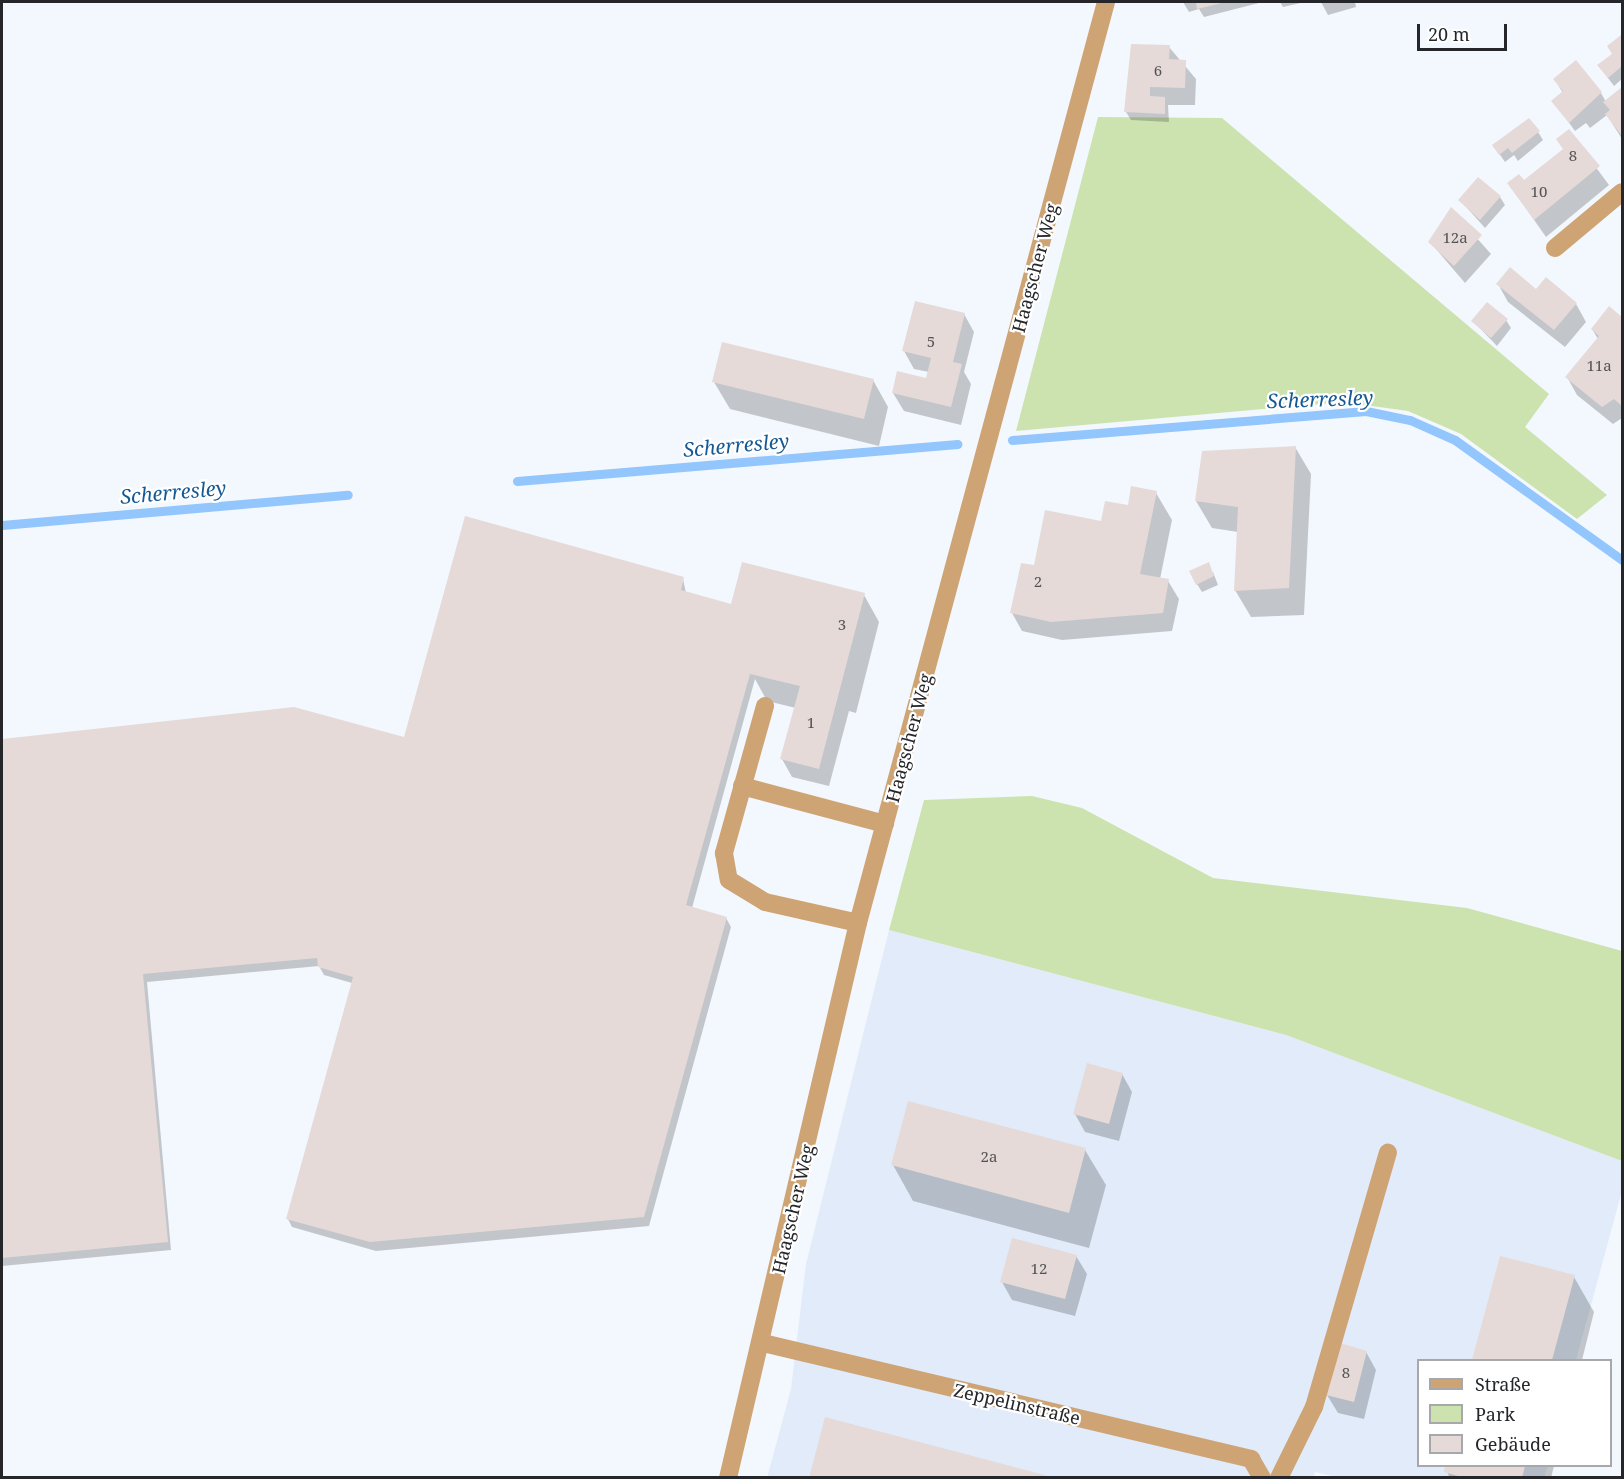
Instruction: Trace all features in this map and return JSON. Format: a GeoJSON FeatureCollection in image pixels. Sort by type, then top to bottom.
{"type":"FeatureCollection","features":[{"type":"Feature","properties":{"kind":"street","name":"Haagscher Weg"},"geometry":{"type":"LineString","coordinates":[[728,1478],[763,1343],[858,923],[1106,2]]}},
{"type":"Feature","properties":{"kind":"street"},"geometry":{"type":"LineString","coordinates":[[1555,249],[1623,192]]}},
{"type":"Feature","properties":{"kind":"street"},"geometry":{"type":"LineString","coordinates":[[765,706],[723,853],[729,880],[765,902],[858,923]]}},
{"type":"Feature","properties":{"kind":"street"},"geometry":{"type":"LineString","coordinates":[[742,786],[885,824]]}},
{"type":"Feature","properties":{"kind":"street"},"geometry":{"type":"LineString","coordinates":[[1279,1478],[1314,1407],[1388,1154]]}},
{"type":"Feature","properties":{"kind":"street","name":"Zeppelinstraße"},"geometry":{"type":"LineString","coordinates":[[763,1343],[1251,1459],[1262,1478]]}},
{"type":"Feature","properties":{"kind":"shaded area"},"geometry":{"type":"Polygon","coordinates":[[[889,930],[1286,1035],[1622,1161],[1622,1191],[1576,1359],[1417,1359],[1417,1467],[1548,1467],[1544,1477],[1341,1478],[1315,1472],[1313,1478],[767,1478],[791,1389],[806,1264],[889,930]]]}},
{"type":"Feature","properties":{"kind":"green space"},"geometry":{"type":"Polygon","coordinates":[[[1098,117],[1222,118],[1549,394],[1525,427],[1607,495],[1577,519],[1461,434],[1408,411],[1343,402],[1016,431],[1098,117]]]}},
{"type":"Feature","properties":{"kind":"green space"},"geometry":{"type":"Polygon","coordinates":[[[1032,796],[1082,808],[1213,878],[1467,908],[1622,951],[1622,1161],[1286,1035],[889,930],[924,800],[1032,796]]]}},
{"type":"Feature","properties":{"kind":"building"},"geometry":{"type":"Polygon","coordinates":[[[1196,2],[1226,2],[1197,9],[1196,2]]]}},
{"type":"Feature","properties":{"kind":"building"},"geometry":{"type":"Polygon","coordinates":[[[1621,35],[1622,66],[1608,78],[1597,65],[1612,54],[1607,46],[1621,35]]]}},
{"type":"Feature","properties":{"kind":"building"},"geometry":{"type":"Polygon","coordinates":[[[1131,44],[1170,45],[1169,59],[1186,60],[1185,88],[1150,87],[1150,96],[1165,97],[1165,114],[1124,112],[1131,44]]]}},
{"type":"Feature","properties":{"kind":"building"},"geometry":{"type":"Polygon","coordinates":[[[1576,60],[1602,92],[1569,123],[1551,101],[1563,91],[1553,79],[1576,60]]]}},
{"type":"Feature","properties":{"kind":"building"},"geometry":{"type":"Polygon","coordinates":[[[1622,87],[1622,136],[1605,114],[1610,110],[1603,102],[1622,87]]]}},
{"type":"Feature","properties":{"kind":"building"},"geometry":{"type":"Polygon","coordinates":[[[1529,118],[1540,131],[1512,153],[1508,148],[1499,155],[1492,145],[1529,118]]]}},
{"type":"Feature","properties":{"kind":"building"},"geometry":{"type":"Polygon","coordinates":[[[1569,129],[1600,166],[1534,220],[1507,183],[1519,174],[1524,180],[1563,149],[1556,139],[1569,129]]]}},
{"type":"Feature","properties":{"kind":"building"},"geometry":{"type":"Polygon","coordinates":[[[1478,177],[1501,196],[1480,220],[1458,200],[1478,177]]]}},
{"type":"Feature","properties":{"kind":"building"},"geometry":{"type":"Polygon","coordinates":[[[1451,207],[1482,235],[1454,266],[1428,242],[1451,207]]]}},
{"type":"Feature","properties":{"kind":"building"},"geometry":{"type":"Polygon","coordinates":[[[1510,267],[1536,289],[1546,277],[1577,303],[1554,330],[1496,284],[1510,267]]]}},
{"type":"Feature","properties":{"kind":"building"},"geometry":{"type":"Polygon","coordinates":[[[915,301],[965,313],[953,362],[962,364],[951,407],[892,393],[897,371],[926,378],[931,358],[902,351],[915,301]]]}},
{"type":"Feature","properties":{"kind":"building"},"geometry":{"type":"Polygon","coordinates":[[[1487,302],[1508,319],[1491,338],[1471,321],[1487,302]]]}},
{"type":"Feature","properties":{"kind":"building"},"geometry":{"type":"Polygon","coordinates":[[[1609,306],[1622,317],[1622,406],[1614,399],[1602,407],[1565,377],[1599,336],[1591,329],[1609,306]]]}},
{"type":"Feature","properties":{"kind":"building"},"geometry":{"type":"Polygon","coordinates":[[[722,342],[874,379],[864,419],[712,382],[722,342]]]}},
{"type":"Feature","properties":{"kind":"building"},"geometry":{"type":"Polygon","coordinates":[[[1296,446],[1289,588],[1234,591],[1238,507],[1195,501],[1202,451],[1296,446]]]}},
{"type":"Feature","properties":{"kind":"building"},"geometry":{"type":"Polygon","coordinates":[[[1131,486],[1157,491],[1140,574],[1169,579],[1163,613],[1051,622],[1010,613],[1021,563],[1034,565],[1045,510],[1101,521],[1105,501],[1128,505],[1131,486]]]}},
{"type":"Feature","properties":{"kind":"building"},"geometry":{"type":"Polygon","coordinates":[[[465,516],[684,577],[681,590],[731,604],[742,562],[865,593],[819,769],[780,759],[800,686],[750,674],[686,905],[727,917],[644,1217],[370,1242],[286,1219],[353,977],[318,967],[317,958],[143,974],[168,1242],[2,1258],[2,739],[294,707],[404,737],[465,516]]]}},
{"type":"Feature","properties":{"kind":"building"},"geometry":{"type":"Polygon","coordinates":[[[1209,562],[1214,576],[1196,585],[1189,571],[1209,562]]]}},
{"type":"Feature","properties":{"kind":"building"},"geometry":{"type":"Polygon","coordinates":[[[1087,1063],[1123,1073],[1109,1124],[1073,1114],[1087,1063]]]}},
{"type":"Feature","properties":{"kind":"building"},"geometry":{"type":"Polygon","coordinates":[[[908,1101],[1086,1148],[1069,1213],[891,1165],[908,1101]]]}},
{"type":"Feature","properties":{"kind":"building"},"geometry":{"type":"Polygon","coordinates":[[[1012,1238],[1077,1255],[1065,1299],[1000,1282],[1012,1238]]]}},
{"type":"Feature","properties":{"kind":"building"},"geometry":{"type":"Polygon","coordinates":[[[1500,1256],[1575,1275],[1552,1359],[1472,1359],[1500,1256]]]}},
{"type":"Feature","properties":{"kind":"building"},"geometry":{"type":"Polygon","coordinates":[[[1340,1343],[1367,1351],[1354,1402],[1326,1395],[1340,1343]]]}},
{"type":"Feature","properties":{"kind":"building"},"geometry":{"type":"Polygon","coordinates":[[[825,1417],[1052,1477],[1052,1478],[809,1478],[825,1417]]]}},
{"type":"Feature","properties":{"kind":"building"},"geometry":{"type":"Polygon","coordinates":[[[1445,1467],[1525,1467],[1522,1478],[1465,1478],[1444,1472],[1445,1467]]]}},
{"type":"Feature","properties":{"kind":"waterway","name":"Scherresley"},"geometry":{"type":"LineString","coordinates":[[1012,440],[1366,411],[1410,420],[1455,440],[1622,560]]}},
{"type":"Feature","properties":{"kind":"waterway","name":"Scherresley"},"geometry":{"type":"LineString","coordinates":[[517,481],[957,444]]}},
{"type":"Feature","properties":{"kind":"waterway","name":"Scherresley"},"geometry":{"type":"LineString","coordinates":[[2,525],[348,495]]}}]}
